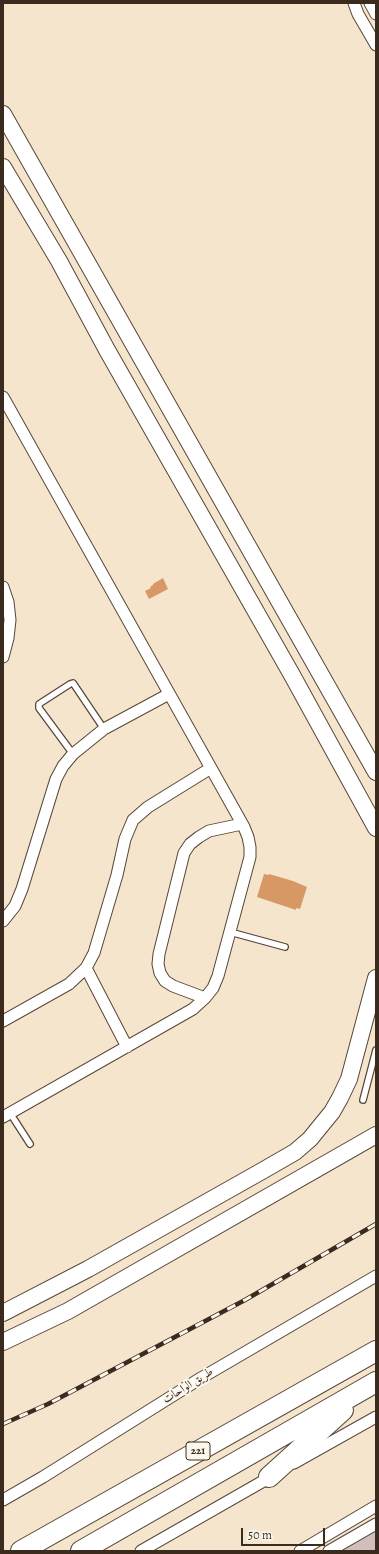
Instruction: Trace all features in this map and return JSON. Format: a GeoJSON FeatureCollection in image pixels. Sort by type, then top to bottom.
{"type":"FeatureCollection","features":[{"type":"Feature","properties":{"kind":"highway","name":"221"},"geometry":{"type":"LineString","coordinates":[[21,1551],[376,1351]]}},
{"type":"Feature","properties":{"kind":"highway","name":"221"},"geometry":{"type":"LineString","coordinates":[[81,1551],[372,1384]]}},
{"type":"Feature","properties":{"kind":"highway"},"geometry":{"type":"LineString","coordinates":[[269,1477],[372,1384]]}},
{"type":"Feature","properties":{"kind":"street"},"geometry":{"type":"LineString","coordinates":[[354,3],[358,14],[376,45]]}},
{"type":"Feature","properties":{"kind":"street"},"geometry":{"type":"LineString","coordinates":[[370,3],[376,14]]}},
{"type":"Feature","properties":{"kind":"street"},"geometry":{"type":"LineString","coordinates":[[3,114],[376,772]]}},
{"type":"Feature","properties":{"kind":"street"},"geometry":{"type":"LineString","coordinates":[[3,167],[59,261],[111,357],[334,749],[376,828]]}},
{"type":"Feature","properties":{"kind":"street"},"geometry":{"type":"LineString","coordinates":[[59,261],[80,248]]}},
{"type":"Feature","properties":{"kind":"street"},"geometry":{"type":"LineString","coordinates":[[3,397],[242,824],[248,837],[250,847],[250,857],[218,976],[213,988],[205,998],[193,1010],[7,1115]]}},
{"type":"Feature","properties":{"kind":"street"},"geometry":{"type":"LineString","coordinates":[[3,587],[8,602],[10,620],[8,638],[3,657]]}},
{"type":"Feature","properties":{"kind":"street"},"geometry":{"type":"LineString","coordinates":[[3,920],[14,906],[22,889],[56,779],[63,766],[73,754],[104,729],[169,694]]}},
{"type":"Feature","properties":{"kind":"street"},"geometry":{"type":"LineString","coordinates":[[334,749],[356,737]]}},
{"type":"Feature","properties":{"kind":"street"},"geometry":{"type":"LineString","coordinates":[[3,1021],[69,984],[86,968],[94,953],[116,878],[125,839],[133,820],[148,806],[211,768]]}},
{"type":"Feature","properties":{"kind":"street"},"geometry":{"type":"LineString","coordinates":[[205,998],[173,986],[165,981],[160,973],[158,964],[159,954],[184,853],[190,844],[199,837],[210,832],[242,824]]}},
{"type":"Feature","properties":{"kind":"street"},"geometry":{"type":"LineString","coordinates":[[86,968],[127,1047]]}},
{"type":"Feature","properties":{"kind":"street"},"geometry":{"type":"LineString","coordinates":[[3,1313],[88,1269],[275,1164],[295,1152],[310,1139],[329,1117],[349,1079],[376,978]]}},
{"type":"Feature","properties":{"kind":"street"},"geometry":{"type":"LineString","coordinates":[[3,1342],[68,1310],[376,1135]]}},
{"type":"Feature","properties":{"kind":"street"},"geometry":{"type":"LineString","coordinates":[[275,1164],[288,1186]]}},
{"type":"Feature","properties":{"kind":"street","name":"طريق الواحات"},"geometry":{"type":"LineString","coordinates":[[3,1500],[43,1477],[201,1378],[376,1276]]}},
{"type":"Feature","properties":{"kind":"street"},"geometry":{"type":"LineString","coordinates":[[141,1551],[376,1417]]}},
{"type":"Feature","properties":{"kind":"street"},"geometry":{"type":"LineString","coordinates":[[300,1551],[376,1506]]}},
{"type":"Feature","properties":{"kind":"street"},"geometry":{"type":"LineString","coordinates":[[329,1551],[376,1524]]}},
{"type":"Feature","properties":{"kind":"lane"},"geometry":{"type":"LineString","coordinates":[[73,754],[39,708],[39,704],[72,683],[104,729]]}},
{"type":"Feature","properties":{"kind":"lane"},"geometry":{"type":"LineString","coordinates":[[230,932],[285,947]]}},
{"type":"Feature","properties":{"kind":"lane"},"geometry":{"type":"LineString","coordinates":[[363,1100],[376,1050]]}},
{"type":"Feature","properties":{"kind":"lane"},"geometry":{"type":"LineString","coordinates":[[7,1115],[30,1144]]}},
{"type":"Feature","properties":{"kind":"shaded area"},"geometry":{"type":"Polygon","coordinates":[[[376,1521],[376,1551],[326,1551],[376,1521]]]}},
{"type":"Feature","properties":{"kind":"building"},"geometry":{"type":"Polygon","coordinates":[[[163,578],[168,589],[149,599],[145,591],[163,578]]]}},
{"type":"Feature","properties":{"kind":"building"},"geometry":{"type":"Polygon","coordinates":[[[264,874],[293,881],[307,887],[300,909],[296,908],[296,910],[257,897],[264,874]]]}},
{"type":"Feature","properties":{"kind":"railway"},"geometry":{"type":"LineString","coordinates":[[3,1424],[48,1404],[245,1300],[376,1224]]}}]}
